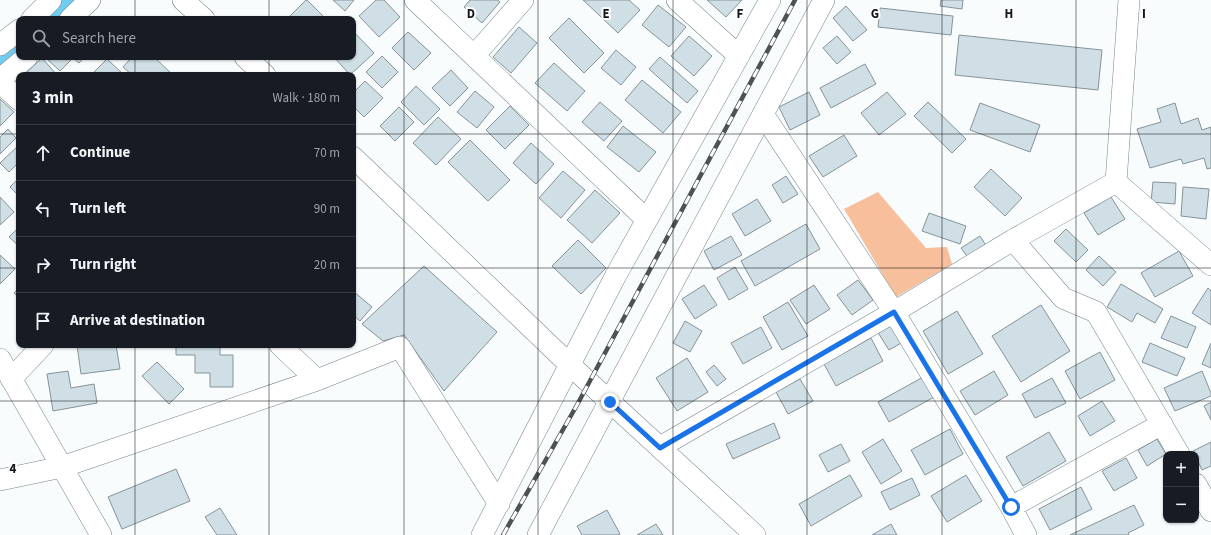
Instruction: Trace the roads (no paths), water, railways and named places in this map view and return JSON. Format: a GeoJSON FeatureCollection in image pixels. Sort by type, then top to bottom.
{"type":"FeatureCollection","features":[{"type":"Feature","properties":{"kind":"street"},"geometry":{"type":"LineString","coordinates":[[35,16],[52,0]]}},
{"type":"Feature","properties":{"kind":"street"},"geometry":{"type":"LineString","coordinates":[[73,16],[90,0]]}},
{"type":"Feature","properties":{"kind":"street"},"geometry":{"type":"LineString","coordinates":[[183,0],[201,16]]}},
{"type":"Feature","properties":{"kind":"street"},"geometry":{"type":"LineString","coordinates":[[415,0],[647,220]]}},
{"type":"Feature","properties":{"kind":"street"},"geometry":{"type":"LineString","coordinates":[[474,56],[523,0]]}},
{"type":"Feature","properties":{"kind":"street"},"geometry":{"type":"LineString","coordinates":[[677,0],[739,56]]}},
{"type":"Feature","properties":{"kind":"street"},"geometry":{"type":"LineString","coordinates":[[482,535],[616,275],[770,0]]}},
{"type":"Feature","properties":{"kind":"street"},"geometry":{"type":"LineString","coordinates":[[538,535],[824,0]]}},
{"type":"Feature","properties":{"kind":"street"},"geometry":{"type":"LineString","coordinates":[[1116,182],[1129,0]]}},
{"type":"Feature","properties":{"kind":"street"},"geometry":{"type":"LineString","coordinates":[[0,45],[16,32]]}},
{"type":"Feature","properties":{"kind":"street"},"geometry":{"type":"LineString","coordinates":[[16,97],[0,80],[23,60]]}},
{"type":"Feature","properties":{"kind":"street"},"geometry":{"type":"LineString","coordinates":[[248,60],[262,72]]}},
{"type":"Feature","properties":{"kind":"street"},"geometry":{"type":"LineString","coordinates":[[763,114],[894,312],[1011,507],[1026,535]]}},
{"type":"Feature","properties":{"kind":"street"},"geometry":{"type":"LineString","coordinates":[[356,160],[570,365],[755,535]]}},
{"type":"Feature","properties":{"kind":"street"},"geometry":{"type":"LineString","coordinates":[[660,448],[894,312],[1013,240],[1116,182]]}},
{"type":"Feature","properties":{"kind":"street"},"geometry":{"type":"LineString","coordinates":[[1116,182],[1211,264]]}},
{"type":"Feature","properties":{"kind":"street"},"geometry":{"type":"LineString","coordinates":[[1013,240],[1063,298],[1096,312],[1177,451]]}},
{"type":"Feature","properties":{"kind":"street"},"geometry":{"type":"LineString","coordinates":[[0,480],[62,467],[317,380],[400,347],[499,504]]}},
{"type":"Feature","properties":{"kind":"street"},"geometry":{"type":"LineString","coordinates":[[11,379],[40,348]]}},
{"type":"Feature","properties":{"kind":"street"},"geometry":{"type":"LineString","coordinates":[[283,348],[317,380]]}},
{"type":"Feature","properties":{"kind":"street"},"geometry":{"type":"LineString","coordinates":[[0,359],[102,535]]}},
{"type":"Feature","properties":{"kind":"street"},"geometry":{"type":"LineString","coordinates":[[1011,507],[1162,424]]}},
{"type":"Feature","properties":{"kind":"street"},"geometry":{"type":"LineString","coordinates":[[1198,487],[1211,510]]}},
{"type":"Feature","properties":{"kind":"waterway"},"geometry":{"type":"LineString","coordinates":[[56,16],[72,0]]}},
{"type":"Feature","properties":{"kind":"waterway"},"geometry":{"type":"LineString","coordinates":[[0,63],[16,50]]}},
{"type":"Feature","properties":{"kind":"railway"},"geometry":{"type":"LineString","coordinates":[[503,535],[577,405],[795,0]]}}]}
